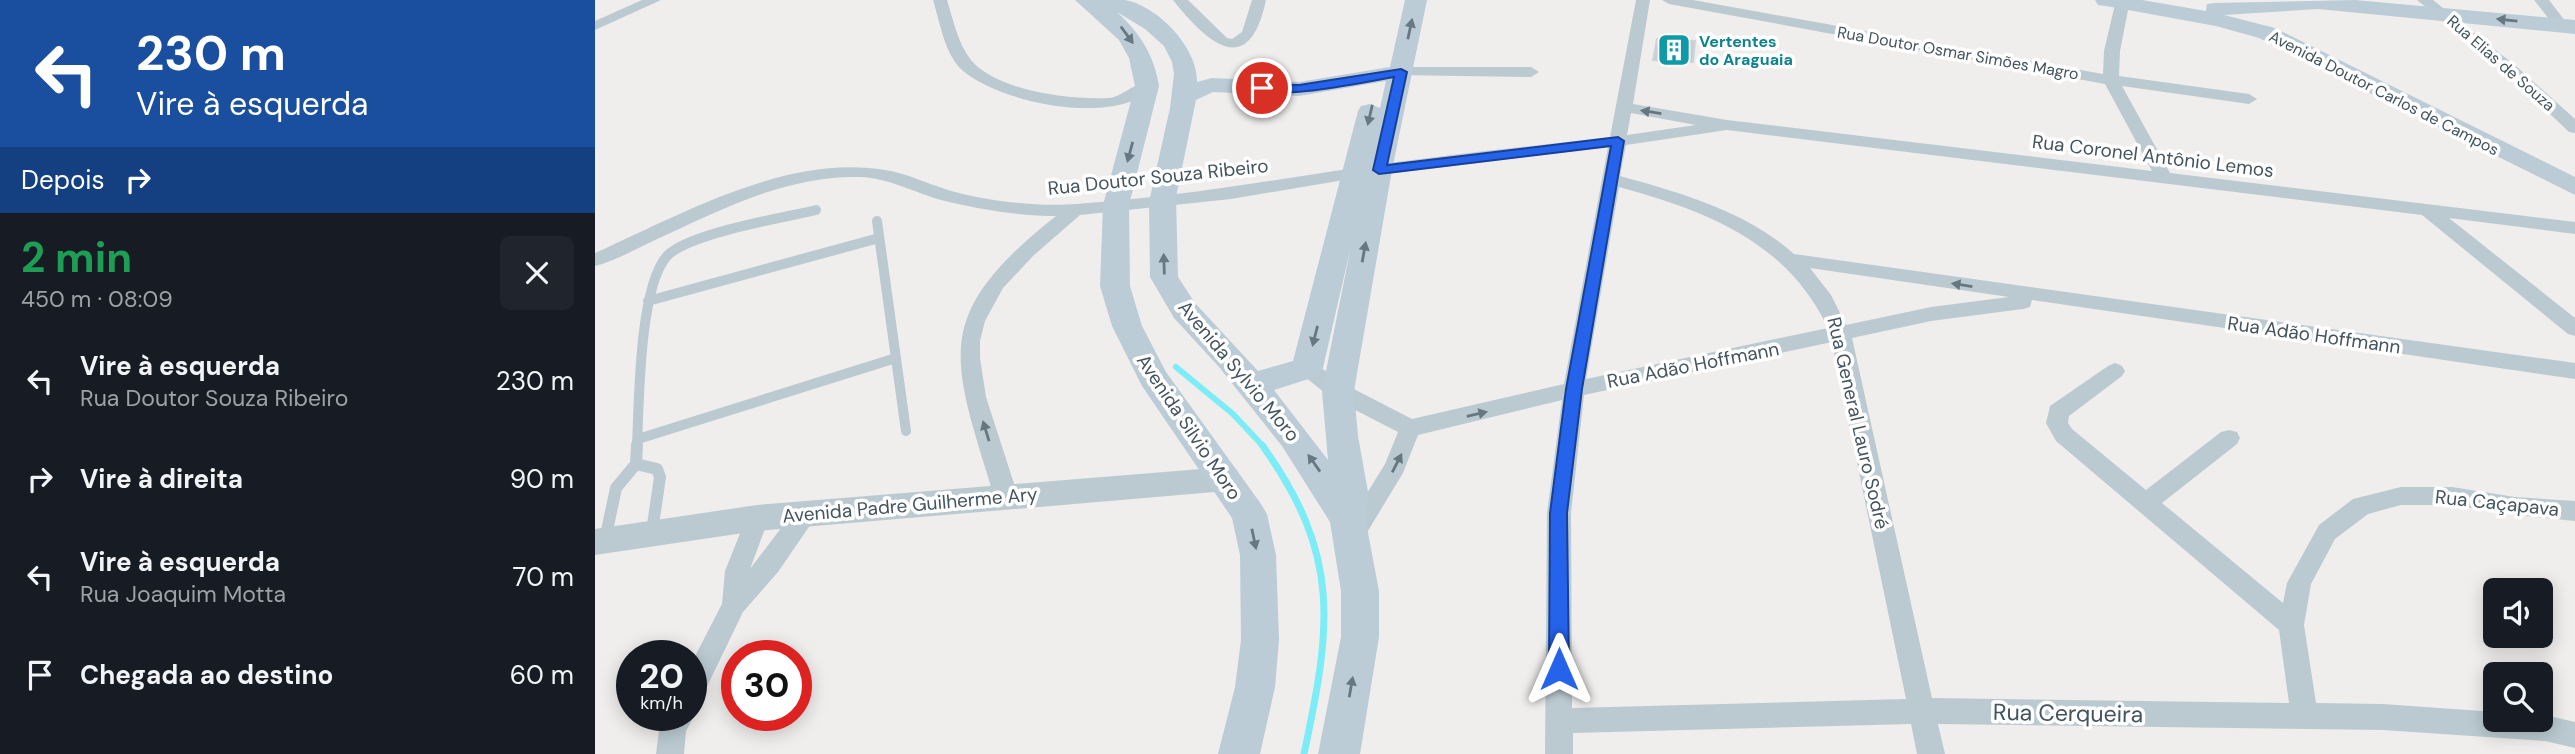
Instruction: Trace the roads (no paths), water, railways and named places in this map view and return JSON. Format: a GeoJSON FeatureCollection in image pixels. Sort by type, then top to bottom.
{"type":"FeatureCollection","features":[{"type":"Feature","properties":{"kind":"main road","name":"Avenida Silvio Moro"},"geometry":{"type":"LineString","coordinates":[[1086,0],[1111,16],[1126,32],[1141,57],[1147,86],[1116,205],[1114,269],[1127,326],[1153,378],[1249,514],[1258,555],[1261,596],[1255,687],[1239,754]]}},
{"type":"Feature","properties":{"kind":"main road"},"geometry":{"type":"LineString","coordinates":[[1108,0],[1140,15],[1166,36],[1178,50],[1185,69]]}},
{"type":"Feature","properties":{"kind":"main road"},"geometry":{"type":"LineString","coordinates":[[1390,74],[1394,0]]}},
{"type":"Feature","properties":{"kind":"main road"},"geometry":{"type":"LineString","coordinates":[[1252,385],[1307,368],[1367,171],[1390,74],[1416,0]]}},
{"type":"Feature","properties":{"kind":"main road"},"geometry":{"type":"LineString","coordinates":[[2158,0],[2211,9],[2318,3],[2568,26]]}},
{"type":"Feature","properties":{"kind":"main road","name":"Avenida Doutor Carlos de Campos"},"geometry":{"type":"LineString","coordinates":[[2117,1],[2218,20],[2267,33],[2575,187]]}},
{"type":"Feature","properties":{"kind":"main road"},"geometry":{"type":"LineString","coordinates":[[2252,8],[2245,14],[2267,33]]}},
{"type":"Feature","properties":{"kind":"main road"},"geometry":{"type":"LineString","coordinates":[[1147,86],[1201,63],[1215,65],[1262,88]]}},
{"type":"Feature","properties":{"kind":"main road","name":"Avenida Sylvio Moro"},"geometry":{"type":"LineString","coordinates":[[1185,69],[1183,97],[1163,200],[1163,275],[1178,302],[1252,385],[1326,480],[1350,529]]}},
{"type":"Feature","properties":{"kind":"main road"},"geometry":{"type":"LineString","coordinates":[[1183,97],[1212,85],[1299,89],[1390,74]]}},
{"type":"Feature","properties":{"kind":"main road"},"geometry":{"type":"LineString","coordinates":[[1339,754],[1360,637],[1360,592],[1350,529],[1351,492],[1341,436],[1338,391],[1367,171]]}},
{"type":"Feature","properties":{"kind":"street"},"geometry":{"type":"LineString","coordinates":[[622,15],[643,0]]}},
{"type":"Feature","properties":{"kind":"street"},"geometry":{"type":"LineString","coordinates":[[622,15],[654,0]]}},
{"type":"Feature","properties":{"kind":"street"},"geometry":{"type":"LineString","coordinates":[[595,26],[664,0]]}},
{"type":"Feature","properties":{"kind":"street"},"geometry":{"type":"LineString","coordinates":[[940,0],[961,58],[974,71],[1002,88],[1049,100],[1108,103],[1121,101],[1147,86]]}},
{"type":"Feature","properties":{"kind":"street"},"geometry":{"type":"LineString","coordinates":[[1180,0],[1222,42],[1230,45],[1239,43],[1252,32],[1259,0]]}},
{"type":"Feature","properties":{"kind":"street"},"geometry":{"type":"LineString","coordinates":[[1559,754],[1559,513],[1574,389],[1643,0]]}},
{"type":"Feature","properties":{"kind":"street","name":"Rua Doutor Osmar Simões Magro"},"geometry":{"type":"LineString","coordinates":[[1669,0],[2111,80],[2249,99]]}},
{"type":"Feature","properties":{"kind":"street","name":"Rua Elias de Souza"},"geometry":{"type":"LineString","coordinates":[[2424,0],[2445,14],[2512,70],[2575,128]]}},
{"type":"Feature","properties":{"kind":"street"},"geometry":{"type":"LineString","coordinates":[[2541,0],[2568,26]]}},
{"type":"Feature","properties":{"kind":"street"},"geometry":{"type":"LineString","coordinates":[[2117,1],[2111,80],[2165,180]]}},
{"type":"Feature","properties":{"kind":"street"},"geometry":{"type":"LineString","coordinates":[[1390,74],[1531,72]]}},
{"type":"Feature","properties":{"kind":"street","name":"Rua Coronel Antônio Lemos"},"geometry":{"type":"LineString","coordinates":[[1624,107],[1727,125],[2575,228]]}},
{"type":"Feature","properties":{"kind":"street","name":"Rua Coronel Antônio Lemos"},"geometry":{"type":"LineString","coordinates":[[1618,141],[1727,125]]}},
{"type":"Feature","properties":{"kind":"street","name":"Rua Doutor Souza Ribeiro"},"geometry":{"type":"LineString","coordinates":[[595,260],[735,197],[777,183],[831,174],[859,172],[887,175],[944,195],[979,202],[1046,210],[1075,210],[1231,194],[1367,171],[1618,141]]}},
{"type":"Feature","properties":{"kind":"street"},"geometry":{"type":"LineString","coordinates":[[2546,174],[2575,177]]}},
{"type":"Feature","properties":{"kind":"street","name":"Rua General Lauro Sodré"},"geometry":{"type":"LineString","coordinates":[[1610,179],[1674,195],[1709,208],[1759,236],[1788,259],[1814,285],[1832,309],[1842,334],[1931,754]]}},
{"type":"Feature","properties":{"kind":"street"},"geometry":{"type":"LineString","coordinates":[[1006,496],[979,406],[970,360],[970,342],[978,317],[999,282],[1036,242],[1075,210]]}},
{"type":"Feature","properties":{"kind":"street"},"geometry":{"type":"LineString","coordinates":[[2427,210],[2575,329]]}},
{"type":"Feature","properties":{"kind":"street","name":"Rua Adão Hoffmann"},"geometry":{"type":"LineString","coordinates":[[1788,259],[2053,299],[2575,371]]}},
{"type":"Feature","properties":{"kind":"street","name":"Rua Adão Hoffmann"},"geometry":{"type":"LineString","coordinates":[[1411,428],[1574,389],[1931,314],[2053,299]]}},
{"type":"Feature","properties":{"kind":"street"},"geometry":{"type":"LineString","coordinates":[[1307,368],[1338,391],[1411,428],[1395,467],[1350,529]]}},
{"type":"Feature","properties":{"kind":"street"},"geometry":{"type":"LineString","coordinates":[[2116,371],[2058,412],[2057,423],[2064,435],[2291,625]]}},
{"type":"Feature","properties":{"kind":"street"},"geometry":{"type":"LineString","coordinates":[[2146,503],[2229,438]]}},
{"type":"Feature","properties":{"kind":"street","name":"Avenida Padre Guilherme Ary"},"geometry":{"type":"LineString","coordinates":[[600,541],[757,518],[1226,478]]}},
{"type":"Feature","properties":{"kind":"street","name":"Rua Caçapava"},"geometry":{"type":"LineString","coordinates":[[2304,716],[2291,625],[2299,583],[2327,532],[2361,506],[2401,496],[2452,496],[2515,506],[2575,511]]}},
{"type":"Feature","properties":{"kind":"street"},"geometry":{"type":"LineString","coordinates":[[707,659],[734,604],[769,565],[805,514]]}},
{"type":"Feature","properties":{"kind":"street"},"geometry":{"type":"LineString","coordinates":[[734,604],[737,571],[757,518]]}},
{"type":"Feature","properties":{"kind":"street","name":"Rua Cerqueira"},"geometry":{"type":"LineString","coordinates":[[1559,721],[1922,711],[2304,716],[2508,725],[2545,728],[2575,735]]}},
{"type":"Feature","properties":{"kind":"street"},"geometry":{"type":"LineString","coordinates":[[670,754],[673,731]]}},
{"type":"Feature","properties":{"kind":"lane"},"geometry":{"type":"LineString","coordinates":[[636,464],[648,301],[658,265],[668,255],[689,244],[816,210]]}},
{"type":"Feature","properties":{"kind":"lane"},"geometry":{"type":"LineString","coordinates":[[877,221],[906,431]]}},
{"type":"Feature","properties":{"kind":"lane"},"geometry":{"type":"LineString","coordinates":[[648,301],[879,238]]}},
{"type":"Feature","properties":{"kind":"lane"},"geometry":{"type":"LineString","coordinates":[[638,439],[896,358]]}},
{"type":"Feature","properties":{"kind":"lane"},"geometry":{"type":"LineString","coordinates":[[600,541],[614,491],[626,471],[636,464],[657,469],[660,477],[652,533]]}},
{"type":"Feature","properties":{"kind":"waterway"},"geometry":{"type":"LineString","coordinates":[[1176,367],[1233,414],[1263,446]]}},
{"type":"Feature","properties":{"kind":"waterway"},"geometry":{"type":"LineString","coordinates":[[1262,445],[1288,485],[1306,522],[1318,558],[1323,594],[1324,630],[1320,668],[1304,754]]}},
{"type":"Feature","properties":{"kind":"place","name":"Vertentes do Araguaia"},"geometry":{"type":"Point","coordinates":[1674,50]}}]}
